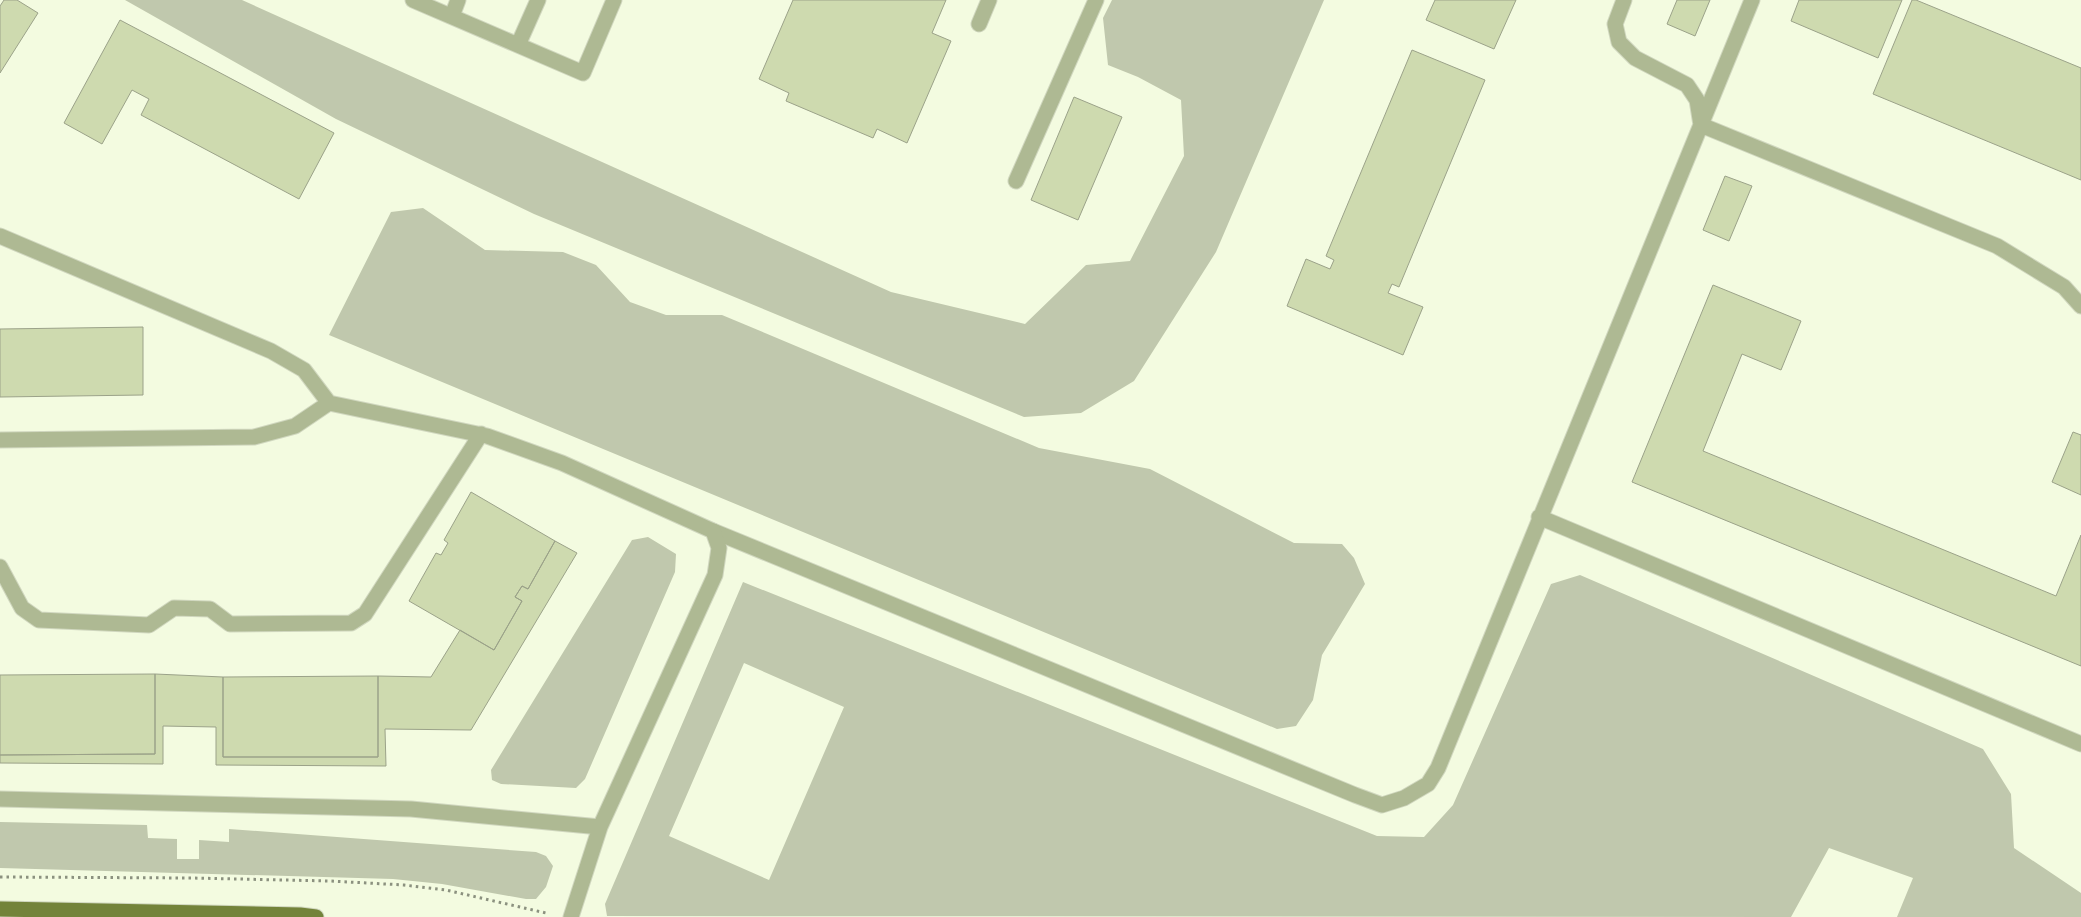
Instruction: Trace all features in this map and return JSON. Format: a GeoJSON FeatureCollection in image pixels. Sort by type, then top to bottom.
{"type":"FeatureCollection","features":[{"type":"Feature","properties":{"kind":"main road"},"geometry":{"type":"LineString","coordinates":[[0,909],[300,915],[316,917]]}},
{"type":"Feature","properties":{"kind":"street"},"geometry":{"type":"LineString","coordinates":[[413,0],[583,73],[614,0]]}},
{"type":"Feature","properties":{"kind":"street"},"geometry":{"type":"LineString","coordinates":[[452,16],[458,0]]}},
{"type":"Feature","properties":{"kind":"street"},"geometry":{"type":"LineString","coordinates":[[518,45],[538,0]]}},
{"type":"Feature","properties":{"kind":"street"},"geometry":{"type":"LineString","coordinates":[[979,24],[989,0]]}},
{"type":"Feature","properties":{"kind":"street"},"geometry":{"type":"LineString","coordinates":[[1016,181],[1096,0]]}},
{"type":"Feature","properties":{"kind":"street"},"geometry":{"type":"LineString","coordinates":[[1624,0],[1615,24],[1619,42],[1635,58],[1687,85],[1697,100],[1701,125]]}},
{"type":"Feature","properties":{"kind":"street"},"geometry":{"type":"LineString","coordinates":[[0,236],[271,351],[304,370],[329,402],[481,434],[562,462],[713,531],[1382,805],[1404,798],[1428,784],[1438,768],[1539,517],[1752,0]]}},
{"type":"Feature","properties":{"kind":"street"},"geometry":{"type":"LineString","coordinates":[[1701,125],[1997,246],[2064,287],[2081,306]]}},
{"type":"Feature","properties":{"kind":"street"},"geometry":{"type":"LineString","coordinates":[[0,440],[254,437],[295,426],[329,402]]}},
{"type":"Feature","properties":{"kind":"street"},"geometry":{"type":"LineString","coordinates":[[0,567],[22,608],[39,620],[149,625],[174,608],[210,609],[230,624],[351,623],[365,614],[481,434]]}},
{"type":"Feature","properties":{"kind":"street"},"geometry":{"type":"LineString","coordinates":[[1539,517],[2081,744]]}},
{"type":"Feature","properties":{"kind":"street"},"geometry":{"type":"LineString","coordinates":[[571,917],[600,827],[715,575],[720,548],[713,531]]}},
{"type":"Feature","properties":{"kind":"street"},"geometry":{"type":"LineString","coordinates":[[0,799],[411,809],[600,827]]}},
{"type":"Feature","properties":{"kind":"path"},"geometry":{"type":"LineString","coordinates":[[0,877],[330,881],[404,886],[446,890],[553,915]]}},
{"type":"Feature","properties":{"kind":"green space"},"geometry":{"type":"Polygon","coordinates":[[[125,0],[242,0],[891,292],[1025,324],[1086,265],[1130,261],[1184,156],[1181,100],[1138,77],[1108,65],[1103,18],[1112,0],[1324,0],[1216,252],[1134,381],[1081,413],[1024,417],[534,214],[336,119],[125,0]]]}},
{"type":"Feature","properties":{"kind":"green space"},"geometry":{"type":"Polygon","coordinates":[[[423,208],[485,250],[563,252],[596,265],[630,302],[666,315],[722,315],[1039,448],[1150,469],[1294,543],[1342,544],[1354,558],[1365,584],[1322,655],[1313,700],[1296,726],[1277,729],[329,335],[391,212],[423,208]]]}},
{"type":"Feature","properties":{"kind":"green space"},"geometry":{"type":"Polygon","coordinates":[[[648,537],[676,554],[675,572],[585,779],[576,788],[501,784],[492,780],[491,770],[632,540],[648,537]]]}},
{"type":"Feature","properties":{"kind":"green space"},"geometry":{"type":"Polygon","coordinates":[[[1580,575],[1983,749],[2011,794],[2014,848],[2081,893],[2081,917],[1897,917],[1913,878],[1829,848],[1791,917],[607,916],[605,904],[743,582],[1377,836],[1424,837],[1453,805],[1551,584],[1580,575]],[[744,663],[669,836],[769,880],[844,707],[744,663]]]}},
{"type":"Feature","properties":{"kind":"green space"},"geometry":{"type":"Polygon","coordinates":[[[0,822],[147,825],[148,838],[177,839],[177,859],[199,859],[199,840],[229,842],[229,829],[536,852],[546,856],[553,866],[546,887],[536,899],[526,899],[442,884],[393,879],[0,868],[0,822]]]}},
{"type":"Feature","properties":{"kind":"building"},"geometry":{"type":"Polygon","coordinates":[[[4,0],[17,0],[38,13],[0,73],[0,6],[4,0]]]}},
{"type":"Feature","properties":{"kind":"building"},"geometry":{"type":"Polygon","coordinates":[[[793,0],[946,0],[932,33],[951,41],[907,143],[877,129],[873,138],[786,101],[789,93],[759,79],[793,0]]]}},
{"type":"Feature","properties":{"kind":"building"},"geometry":{"type":"Polygon","coordinates":[[[1435,0],[1516,0],[1494,49],[1426,20],[1435,0]]]}},
{"type":"Feature","properties":{"kind":"building"},"geometry":{"type":"Polygon","coordinates":[[[1677,0],[1710,0],[1695,36],[1667,24],[1677,0]]]}},
{"type":"Feature","properties":{"kind":"building"},"geometry":{"type":"Polygon","coordinates":[[[1799,0],[1902,0],[1878,58],[1791,21],[1799,0]]]}},
{"type":"Feature","properties":{"kind":"building"},"geometry":{"type":"Polygon","coordinates":[[[1912,0],[2081,68],[2081,180],[1873,94],[1912,0]]]}},
{"type":"Feature","properties":{"kind":"building"},"geometry":{"type":"Polygon","coordinates":[[[120,20],[334,133],[299,199],[141,115],[149,99],[132,90],[102,144],[64,123],[120,20]]]}},
{"type":"Feature","properties":{"kind":"building"},"geometry":{"type":"Polygon","coordinates":[[[1412,50],[1485,80],[1399,287],[1392,284],[1388,293],[1423,307],[1403,355],[1287,306],[1306,259],[1330,269],[1334,260],[1326,256],[1412,50]]]}},
{"type":"Feature","properties":{"kind":"building"},"geometry":{"type":"Polygon","coordinates":[[[1074,97],[1122,117],[1078,220],[1031,200],[1074,97]]]}},
{"type":"Feature","properties":{"kind":"building"},"geometry":{"type":"Polygon","coordinates":[[[1725,176],[1752,186],[1729,241],[1703,230],[1725,176]]]}},
{"type":"Feature","properties":{"kind":"building"},"geometry":{"type":"Polygon","coordinates":[[[1713,285],[1801,321],[1781,370],[1742,354],[1703,451],[2056,596],[2081,535],[2081,666],[1632,482],[1713,285]]]}},
{"type":"Feature","properties":{"kind":"building"},"geometry":{"type":"Polygon","coordinates":[[[143,327],[143,395],[0,397],[0,329],[143,327]]]}},
{"type":"Feature","properties":{"kind":"building"},"geometry":{"type":"Polygon","coordinates":[[[2073,432],[2081,435],[2081,495],[2052,482],[2073,432]]]}},
{"type":"Feature","properties":{"kind":"building"},"geometry":{"type":"Polygon","coordinates":[[[471,492],[555,541],[528,589],[522,586],[515,597],[522,601],[494,650],[409,601],[436,553],[441,555],[448,543],[444,540],[471,492]]]}},
{"type":"Feature","properties":{"kind":"building"},"geometry":{"type":"Polygon","coordinates":[[[555,541],[577,553],[471,730],[385,729],[386,766],[216,765],[216,727],[163,726],[163,764],[0,763],[0,755],[155,754],[155,674],[223,677],[223,757],[378,757],[378,676],[431,677],[460,630],[494,650],[522,601],[515,597],[522,586],[528,589],[555,541]]]}},
{"type":"Feature","properties":{"kind":"building"},"geometry":{"type":"Polygon","coordinates":[[[155,674],[155,754],[0,755],[0,675],[155,674]]]}},
{"type":"Feature","properties":{"kind":"building"},"geometry":{"type":"Polygon","coordinates":[[[378,676],[378,757],[223,757],[223,677],[378,676]]]}}]}
